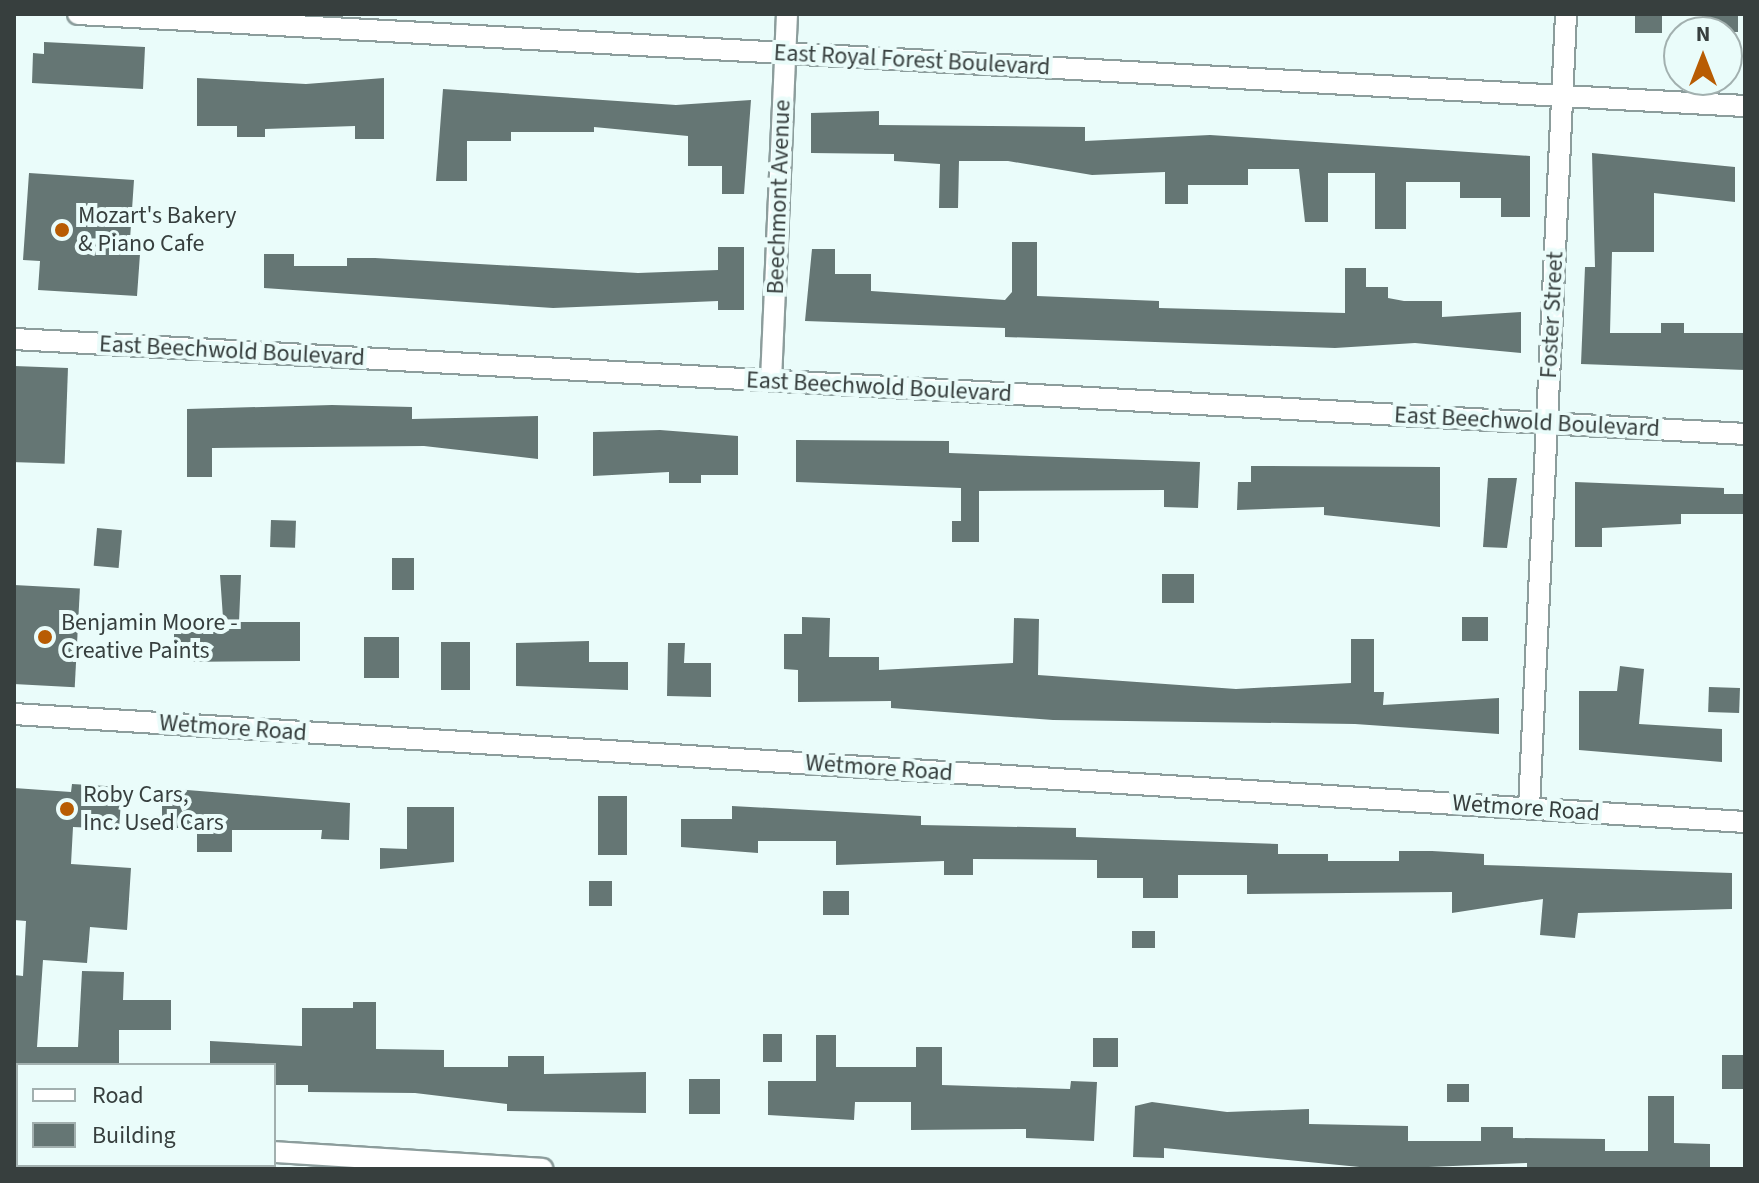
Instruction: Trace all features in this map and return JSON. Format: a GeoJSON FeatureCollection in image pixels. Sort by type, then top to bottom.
{"type":"FeatureCollection","features":[{"type":"Feature","properties":{"kind":"street","name":"East Royal Forest Boulevard"},"geometry":{"type":"LineString","coordinates":[[78,14],[1745,106]]}},
{"type":"Feature","properties":{"kind":"street","name":"Beechmont Avenue"},"geometry":{"type":"LineString","coordinates":[[771,380],[787,14]]}},
{"type":"Feature","properties":{"kind":"street","name":"Foster Street"},"geometry":{"type":"LineString","coordinates":[[1529,808],[1566,14]]}},
{"type":"Feature","properties":{"kind":"street","name":"East Beechwold Boulevard"},"geometry":{"type":"LineString","coordinates":[[14,339],[1745,434]]}},
{"type":"Feature","properties":{"kind":"street","name":"Wetmore Road"},"geometry":{"type":"LineString","coordinates":[[14,714],[1745,822]]}},
{"type":"Feature","properties":{"kind":"street"},"geometry":{"type":"LineString","coordinates":[[276,1152],[542,1169]]}},
{"type":"Feature","properties":{"kind":"building"},"geometry":{"type":"Polygon","coordinates":[[[1635,14],[1662,14],[1662,33],[1635,33],[1635,14]]]}},
{"type":"Feature","properties":{"kind":"building"},"geometry":{"type":"Polygon","coordinates":[[[1702,14],[1738,14],[1738,16],[1702,14]]]}},
{"type":"Feature","properties":{"kind":"building"},"geometry":{"type":"Polygon","coordinates":[[[44,42],[145,47],[143,89],[32,83],[33,53],[44,54],[44,42]]]}},
{"type":"Feature","properties":{"kind":"building"},"geometry":{"type":"Polygon","coordinates":[[[197,78],[306,84],[384,78],[384,139],[355,139],[355,126],[265,129],[265,137],[237,137],[237,126],[197,126],[197,78]]]}},
{"type":"Feature","properties":{"kind":"building"},"geometry":{"type":"Polygon","coordinates":[[[443,89],[676,105],[751,100],[744,194],[722,194],[722,166],[688,166],[688,136],[594,127],[594,132],[511,132],[511,141],[467,141],[467,181],[436,181],[443,89]]]}},
{"type":"Feature","properties":{"kind":"building"},"geometry":{"type":"Polygon","coordinates":[[[879,111],[879,125],[1085,127],[1085,141],[1210,135],[1530,156],[1530,217],[1501,217],[1501,198],[1460,198],[1460,182],[1406,182],[1406,229],[1375,229],[1375,173],[1328,173],[1328,222],[1305,222],[1299,169],[1248,169],[1248,185],[1188,185],[1188,204],[1165,204],[1165,172],[1092,175],[1008,161],[959,161],[958,208],[939,208],[940,164],[894,161],[894,154],[811,153],[811,113],[879,111]]]}},
{"type":"Feature","properties":{"kind":"building"},"geometry":{"type":"Polygon","coordinates":[[[1592,153],[1735,167],[1735,202],[1654,193],[1654,252],[1612,252],[1610,333],[1661,333],[1661,323],[1684,323],[1684,333],[1745,333],[1745,370],[1581,364],[1585,267],[1595,267],[1592,153]]]}},
{"type":"Feature","properties":{"kind":"building"},"geometry":{"type":"Polygon","coordinates":[[[29,173],[134,180],[129,254],[140,254],[137,296],[38,290],[40,261],[23,260],[29,173]]]}},
{"type":"Feature","properties":{"kind":"building"},"geometry":{"type":"Polygon","coordinates":[[[1012,242],[1037,242],[1037,296],[1159,301],[1159,308],[1345,313],[1345,268],[1366,268],[1366,287],[1388,287],[1388,298],[1404,301],[1442,301],[1442,317],[1521,312],[1521,353],[1415,343],[1335,348],[1005,337],[1005,328],[805,321],[812,249],[835,249],[835,274],[871,274],[871,291],[1005,300],[1012,292],[1012,242]]]}},
{"type":"Feature","properties":{"kind":"building"},"geometry":{"type":"Polygon","coordinates":[[[718,247],[744,247],[744,310],[718,310],[718,301],[553,308],[264,288],[264,254],[294,254],[294,266],[347,266],[347,258],[375,258],[638,273],[718,270],[718,247]]]}},
{"type":"Feature","properties":{"kind":"building"},"geometry":{"type":"Polygon","coordinates":[[[14,366],[68,368],[65,464],[14,462],[14,366]]]}},
{"type":"Feature","properties":{"kind":"building"},"geometry":{"type":"Polygon","coordinates":[[[332,405],[412,407],[412,419],[538,416],[538,459],[424,446],[212,448],[212,477],[187,477],[187,409],[332,405]]]}},
{"type":"Feature","properties":{"kind":"building"},"geometry":{"type":"Polygon","coordinates":[[[660,430],[738,436],[738,475],[701,475],[701,483],[669,483],[669,472],[593,476],[593,432],[660,430]]]}},
{"type":"Feature","properties":{"kind":"building"},"geometry":{"type":"Polygon","coordinates":[[[796,440],[949,441],[949,453],[1200,462],[1198,508],[1164,507],[1164,490],[979,491],[979,542],[952,542],[952,521],[961,521],[961,488],[796,482],[796,440]]]}},
{"type":"Feature","properties":{"kind":"building"},"geometry":{"type":"Polygon","coordinates":[[[1251,466],[1440,467],[1440,527],[1324,515],[1324,507],[1237,510],[1238,482],[1251,482],[1251,466]]]}},
{"type":"Feature","properties":{"kind":"building"},"geometry":{"type":"Polygon","coordinates":[[[1488,478],[1517,478],[1507,548],[1483,547],[1488,478]]]}},
{"type":"Feature","properties":{"kind":"building"},"geometry":{"type":"Polygon","coordinates":[[[1575,482],[1724,488],[1724,494],[1745,494],[1745,514],[1681,514],[1681,524],[1602,528],[1602,547],[1575,547],[1575,482]]]}},
{"type":"Feature","properties":{"kind":"building"},"geometry":{"type":"Polygon","coordinates":[[[271,520],[296,521],[295,548],[270,547],[271,520]]]}},
{"type":"Feature","properties":{"kind":"building"},"geometry":{"type":"Polygon","coordinates":[[[97,528],[122,530],[119,568],[94,566],[97,528]]]}},
{"type":"Feature","properties":{"kind":"building"},"geometry":{"type":"Polygon","coordinates":[[[392,558],[414,558],[414,590],[392,590],[392,558]]]}},
{"type":"Feature","properties":{"kind":"building"},"geometry":{"type":"Polygon","coordinates":[[[1162,574],[1194,574],[1194,603],[1162,603],[1162,574]]]}},
{"type":"Feature","properties":{"kind":"building"},"geometry":{"type":"Polygon","coordinates":[[[220,575],[241,575],[239,622],[300,622],[300,661],[174,662],[174,632],[224,632],[220,575]]]}},
{"type":"Feature","properties":{"kind":"building","name":"Benjamin Moore - Creative Paints"},"geometry":{"type":"Polygon","coordinates":[[[14,585],[80,588],[75,687],[14,684],[14,585]]]}},
{"type":"Feature","properties":{"kind":"building"},"geometry":{"type":"Polygon","coordinates":[[[802,617],[830,618],[829,657],[879,657],[879,670],[1013,663],[1014,618],[1039,619],[1038,675],[1236,689],[1351,683],[1351,639],[1374,639],[1374,692],[1384,692],[1383,705],[1499,698],[1499,734],[1355,724],[1053,720],[891,708],[891,701],[798,702],[798,670],[784,669],[784,634],[802,634],[802,617]]]}},
{"type":"Feature","properties":{"kind":"building"},"geometry":{"type":"Polygon","coordinates":[[[1462,617],[1488,617],[1488,641],[1462,641],[1462,617]]]}},
{"type":"Feature","properties":{"kind":"building"},"geometry":{"type":"Polygon","coordinates":[[[364,637],[399,637],[399,678],[364,678],[364,637]]]}},
{"type":"Feature","properties":{"kind":"building"},"geometry":{"type":"Polygon","coordinates":[[[589,641],[589,662],[628,662],[628,690],[516,686],[516,643],[589,641]]]}},
{"type":"Feature","properties":{"kind":"building"},"geometry":{"type":"Polygon","coordinates":[[[441,642],[470,642],[470,690],[441,690],[441,642]]]}},
{"type":"Feature","properties":{"kind":"building"},"geometry":{"type":"Polygon","coordinates":[[[668,643],[685,643],[684,663],[711,663],[711,697],[667,696],[668,643]]]}},
{"type":"Feature","properties":{"kind":"building"},"geometry":{"type":"Polygon","coordinates":[[[1620,666],[1644,669],[1639,724],[1722,729],[1722,762],[1579,750],[1579,691],[1617,691],[1620,666]]]}},
{"type":"Feature","properties":{"kind":"building"},"geometry":{"type":"Polygon","coordinates":[[[1709,687],[1740,688],[1739,713],[1708,712],[1709,687]]]}},
{"type":"Feature","properties":{"kind":"building"},"geometry":{"type":"Polygon","coordinates":[[[72,784],[122,787],[119,829],[73,827],[71,864],[131,868],[127,930],[90,927],[87,963],[43,960],[37,1047],[78,1047],[82,971],[124,972],[123,1000],[171,1000],[171,1030],[119,1030],[119,1063],[14,1065],[14,975],[23,976],[26,921],[14,920],[14,788],[71,792],[72,784]]]}},
{"type":"Feature","properties":{"kind":"building"},"geometry":{"type":"Polygon","coordinates":[[[162,788],[350,803],[349,840],[321,839],[322,830],[232,830],[232,852],[197,852],[197,828],[162,828],[162,788]]]}},
{"type":"Feature","properties":{"kind":"building"},"geometry":{"type":"Polygon","coordinates":[[[598,796],[627,796],[627,855],[598,855],[598,796]]]}},
{"type":"Feature","properties":{"kind":"building"},"geometry":{"type":"Polygon","coordinates":[[[732,806],[921,816],[921,825],[1076,828],[1076,837],[1278,844],[1278,854],[1328,854],[1328,861],[1399,861],[1399,851],[1432,851],[1484,854],[1484,865],[1732,873],[1732,909],[1578,913],[1575,938],[1540,935],[1543,899],[1452,913],[1452,892],[1247,894],[1247,875],[1178,875],[1178,898],[1143,898],[1143,878],[1097,878],[1097,860],[973,859],[973,875],[944,875],[944,861],[836,865],[836,841],[758,841],[758,853],[681,847],[681,819],[732,819],[732,806]]]}},
{"type":"Feature","properties":{"kind":"building"},"geometry":{"type":"Polygon","coordinates":[[[407,807],[454,807],[454,862],[380,869],[380,848],[407,849],[407,807]]]}},
{"type":"Feature","properties":{"kind":"building"},"geometry":{"type":"Polygon","coordinates":[[[589,881],[612,881],[612,906],[589,906],[589,881]]]}},
{"type":"Feature","properties":{"kind":"building"},"geometry":{"type":"Polygon","coordinates":[[[823,891],[849,891],[849,915],[823,915],[823,891]]]}},
{"type":"Feature","properties":{"kind":"building"},"geometry":{"type":"Polygon","coordinates":[[[1132,931],[1155,931],[1155,948],[1132,948],[1132,931]]]}},
{"type":"Feature","properties":{"kind":"building"},"geometry":{"type":"Polygon","coordinates":[[[353,1002],[376,1002],[376,1049],[444,1050],[444,1067],[508,1067],[508,1056],[544,1056],[544,1074],[646,1072],[646,1113],[507,1111],[507,1104],[415,1093],[308,1092],[308,1085],[276,1085],[276,1063],[210,1063],[210,1041],[302,1046],[302,1008],[353,1008],[353,1002]]]}},
{"type":"Feature","properties":{"kind":"building"},"geometry":{"type":"Polygon","coordinates":[[[763,1034],[782,1034],[782,1062],[763,1062],[763,1034]]]}},
{"type":"Feature","properties":{"kind":"building"},"geometry":{"type":"Polygon","coordinates":[[[816,1035],[836,1035],[836,1067],[916,1067],[916,1047],[942,1047],[942,1085],[1070,1089],[1071,1081],[1097,1082],[1094,1141],[1026,1138],[1026,1129],[911,1130],[911,1102],[855,1102],[854,1120],[768,1115],[768,1081],[816,1081],[816,1035]]]}},
{"type":"Feature","properties":{"kind":"building"},"geometry":{"type":"Polygon","coordinates":[[[1093,1038],[1118,1038],[1118,1067],[1093,1067],[1093,1038]]]}},
{"type":"Feature","properties":{"kind":"building"},"geometry":{"type":"Polygon","coordinates":[[[1722,1055],[1745,1055],[1745,1089],[1722,1089],[1722,1055]]]}},
{"type":"Feature","properties":{"kind":"building"},"geometry":{"type":"Polygon","coordinates":[[[689,1079],[720,1079],[720,1114],[689,1114],[689,1079]]]}},
{"type":"Feature","properties":{"kind":"building"},"geometry":{"type":"Polygon","coordinates":[[[1447,1084],[1469,1084],[1469,1102],[1447,1102],[1447,1084]]]}},
{"type":"Feature","properties":{"kind":"building"},"geometry":{"type":"Polygon","coordinates":[[[1648,1096],[1674,1096],[1674,1143],[1710,1144],[1710,1169],[1527,1169],[1527,1163],[1380,1169],[1164,1148],[1164,1158],[1133,1157],[1135,1106],[1152,1102],[1227,1112],[1309,1109],[1309,1124],[1408,1126],[1408,1141],[1481,1141],[1481,1127],[1513,1127],[1513,1138],[1605,1139],[1605,1151],[1648,1151],[1648,1096]]]}},
{"type":"Feature","properties":{"kind":"place","name":"Mozart's Bakery & Piano Cafe"},"geometry":{"type":"Point","coordinates":[62,230]}},
{"type":"Feature","properties":{"kind":"place","name":"Benjamin Moore - Creative Paints"},"geometry":{"type":"Point","coordinates":[45,637]}},
{"type":"Feature","properties":{"kind":"place","name":"Roby Cars, Inc. Used Cars"},"geometry":{"type":"Point","coordinates":[67,809]}}]}
